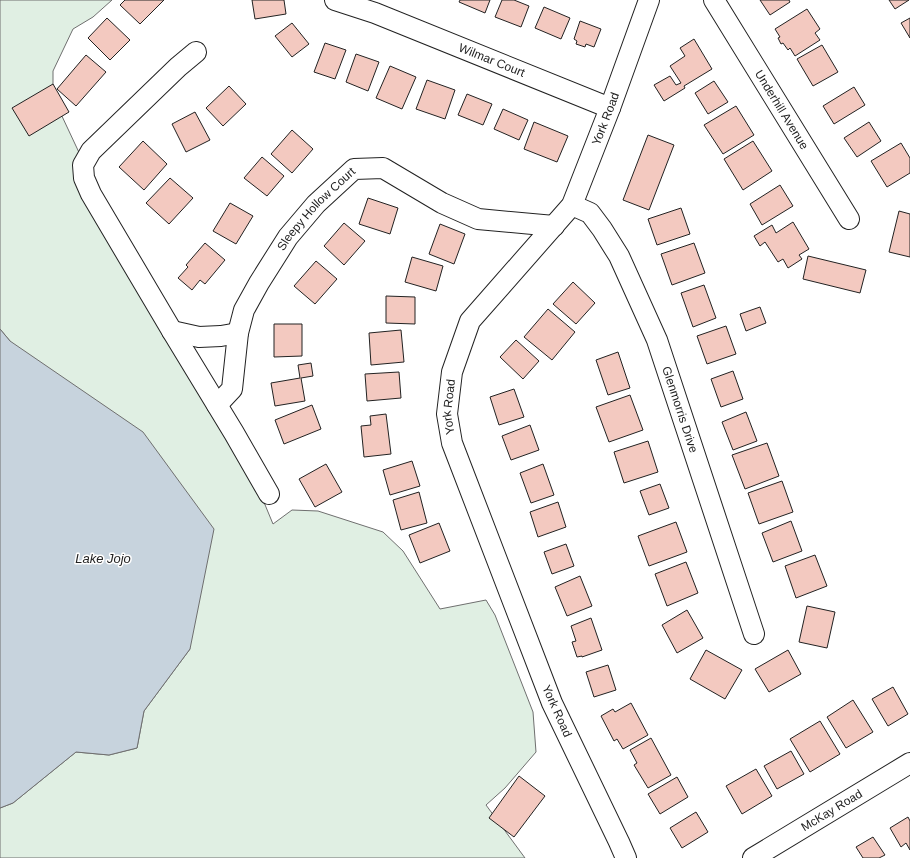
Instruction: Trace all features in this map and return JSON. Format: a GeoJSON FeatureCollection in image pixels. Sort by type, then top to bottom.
{"type":"FeatureCollection","features":[{"type":"Feature","properties":{"kind":"street","name":"Wilmar Court"},"geometry":{"type":"LineString","coordinates":[[335,0],[377,6],[610,108]]}},
{"type":"Feature","properties":{"kind":"street","name":"York Road"},"geometry":{"type":"LineString","coordinates":[[626,858],[620,842],[552,703],[452,443],[447,414],[452,372],[470,321],[572,205],[610,108],[649,0]]}},
{"type":"Feature","properties":{"kind":"street","name":"Underhill Avenue"},"geometry":{"type":"LineString","coordinates":[[714,0],[849,219]]}},
{"type":"Feature","properties":{"kind":"street"},"geometry":{"type":"LineString","coordinates":[[196,52],[178,67],[91,150],[83,165],[84,178],[91,194],[269,494]]}},
{"type":"Feature","properties":{"kind":"street","name":"Sleepy Hollow Court"},"geometry":{"type":"LineString","coordinates":[[217,405],[232,389],[238,333],[244,310],[259,283],[288,237],[316,204],[354,169],[383,168],[442,203],[478,219],[554,226]]}},
{"type":"Feature","properties":{"kind":"street","name":"Glenmorris Drive"},"geometry":{"type":"LineString","coordinates":[[572,205],[590,214],[602,229],[619,256],[657,340],[754,634]]}},
{"type":"Feature","properties":{"kind":"street"},"geometry":{"type":"LineString","coordinates":[[172,331],[199,337],[221,336],[238,333]]}},
{"type":"Feature","properties":{"kind":"street","name":"McKay Road"},"geometry":{"type":"LineString","coordinates":[[753,858],[910,763]]}},
{"type":"Feature","properties":{"kind":"green space"},"geometry":{"type":"Polygon","coordinates":[[[0,0],[112,0],[93,17],[73,29],[53,71],[53,97],[83,161],[232,425],[273,524],[292,510],[318,511],[383,532],[403,551],[440,609],[486,600],[495,615],[533,712],[536,752],[505,788],[486,805],[525,858],[0,858],[0,808],[13,803],[76,752],[109,755],[137,748],[144,711],[190,649],[10,341],[0,329],[0,0]]]}},
{"type":"Feature","properties":{"kind":"water","name":"Lake Jojo"},"geometry":{"type":"Polygon","coordinates":[[[0,329],[10,341],[143,432],[214,529],[190,649],[144,711],[137,748],[109,755],[76,752],[13,803],[0,808],[0,329]]]}},
{"type":"Feature","properties":{"kind":"building"},"geometry":{"type":"Polygon","coordinates":[[[125,0],[164,0],[140,24],[120,5],[125,0]]]}},
{"type":"Feature","properties":{"kind":"building"},"geometry":{"type":"Polygon","coordinates":[[[252,0],[284,0],[286,14],[255,19],[252,0]]]}},
{"type":"Feature","properties":{"kind":"building"},"geometry":{"type":"Polygon","coordinates":[[[460,0],[490,0],[485,13],[459,2],[460,0]]]}},
{"type":"Feature","properties":{"kind":"building"},"geometry":{"type":"Polygon","coordinates":[[[502,0],[514,0],[529,6],[521,27],[495,17],[502,0]]]}},
{"type":"Feature","properties":{"kind":"building"},"geometry":{"type":"Polygon","coordinates":[[[760,0],[789,0],[790,2],[770,15],[760,0]]]}},
{"type":"Feature","properties":{"kind":"building"},"geometry":{"type":"Polygon","coordinates":[[[889,0],[909,0],[895,9],[889,0]]]}},
{"type":"Feature","properties":{"kind":"building"},"geometry":{"type":"Polygon","coordinates":[[[544,7],[570,18],[561,39],[535,28],[544,7]]]}},
{"type":"Feature","properties":{"kind":"building"},"geometry":{"type":"Polygon","coordinates":[[[807,9],[820,29],[815,33],[820,40],[795,56],[790,48],[788,50],[783,43],[781,44],[778,38],[780,37],[775,29],[807,9]]]}},
{"type":"Feature","properties":{"kind":"building"},"geometry":{"type":"Polygon","coordinates":[[[107,18],[130,40],[110,60],[88,38],[107,18]]]}},
{"type":"Feature","properties":{"kind":"building"},"geometry":{"type":"Polygon","coordinates":[[[910,18],[910,38],[901,23],[910,18]]]}},
{"type":"Feature","properties":{"kind":"building"},"geometry":{"type":"Polygon","coordinates":[[[580,21],[601,29],[594,47],[586,44],[585,47],[576,44],[577,41],[574,39],[580,21]]]}},
{"type":"Feature","properties":{"kind":"building"},"geometry":{"type":"Polygon","coordinates":[[[292,23],[309,44],[292,57],[275,36],[292,23]]]}},
{"type":"Feature","properties":{"kind":"building"},"geometry":{"type":"Polygon","coordinates":[[[694,39],[712,69],[684,86],[685,88],[664,101],[654,85],[670,76],[676,85],[681,83],[670,66],[685,56],[680,48],[694,39]]]}},
{"type":"Feature","properties":{"kind":"building"},"geometry":{"type":"Polygon","coordinates":[[[325,43],[346,50],[335,79],[314,72],[325,43]]]}},
{"type":"Feature","properties":{"kind":"building"},"geometry":{"type":"Polygon","coordinates":[[[822,45],[838,72],[813,86],[797,59],[822,45]]]}},
{"type":"Feature","properties":{"kind":"building"},"geometry":{"type":"Polygon","coordinates":[[[356,54],[379,62],[368,91],[346,82],[356,54]]]}},
{"type":"Feature","properties":{"kind":"building"},"geometry":{"type":"Polygon","coordinates":[[[86,55],[106,72],[76,106],[57,89],[86,55]]]}},
{"type":"Feature","properties":{"kind":"building"},"geometry":{"type":"Polygon","coordinates":[[[390,66],[416,77],[402,109],[376,98],[390,66]]]}},
{"type":"Feature","properties":{"kind":"building"},"geometry":{"type":"Polygon","coordinates":[[[427,80],[455,90],[445,119],[416,109],[427,80]]]}},
{"type":"Feature","properties":{"kind":"building"},"geometry":{"type":"Polygon","coordinates":[[[714,81],[728,102],[708,114],[695,93],[714,81]]]}},
{"type":"Feature","properties":{"kind":"building"},"geometry":{"type":"Polygon","coordinates":[[[53,84],[69,112],[29,136],[12,108],[53,84]]]}},
{"type":"Feature","properties":{"kind":"building"},"geometry":{"type":"Polygon","coordinates":[[[229,86],[246,104],[223,126],[206,108],[229,86]]]}},
{"type":"Feature","properties":{"kind":"building"},"geometry":{"type":"Polygon","coordinates":[[[854,87],[865,105],[834,124],[823,106],[854,87]]]}},
{"type":"Feature","properties":{"kind":"building"},"geometry":{"type":"Polygon","coordinates":[[[467,94],[492,104],[483,125],[458,115],[467,94]]]}},
{"type":"Feature","properties":{"kind":"building"},"geometry":{"type":"Polygon","coordinates":[[[736,106],[754,135],[723,154],[704,125],[736,106]]]}},
{"type":"Feature","properties":{"kind":"building"},"geometry":{"type":"Polygon","coordinates":[[[503,109],[528,120],[519,140],[494,129],[503,109]]]}},
{"type":"Feature","properties":{"kind":"building"},"geometry":{"type":"Polygon","coordinates":[[[195,112],[210,140],[186,152],[172,124],[195,112]]]}},
{"type":"Feature","properties":{"kind":"building"},"geometry":{"type":"Polygon","coordinates":[[[534,122],[568,136],[557,162],[524,149],[534,122]]]}},
{"type":"Feature","properties":{"kind":"building"},"geometry":{"type":"Polygon","coordinates":[[[869,122],[881,141],[857,157],[844,138],[869,122]]]}},
{"type":"Feature","properties":{"kind":"building"},"geometry":{"type":"Polygon","coordinates":[[[292,130],[313,149],[292,173],[271,154],[292,130]]]}},
{"type":"Feature","properties":{"kind":"building"},"geometry":{"type":"Polygon","coordinates":[[[648,135],[674,145],[649,210],[623,200],[648,135]]]}},
{"type":"Feature","properties":{"kind":"building"},"geometry":{"type":"Polygon","coordinates":[[[143,141],[167,164],[144,190],[119,167],[143,141]]]}},
{"type":"Feature","properties":{"kind":"building"},"geometry":{"type":"Polygon","coordinates":[[[753,141],[772,171],[743,190],[724,159],[753,141]]]}},
{"type":"Feature","properties":{"kind":"building"},"geometry":{"type":"Polygon","coordinates":[[[901,143],[910,158],[910,173],[887,187],[871,161],[901,143]]]}},
{"type":"Feature","properties":{"kind":"building"},"geometry":{"type":"Polygon","coordinates":[[[262,157],[284,176],[267,196],[244,178],[262,157]]]}},
{"type":"Feature","properties":{"kind":"building"},"geometry":{"type":"Polygon","coordinates":[[[170,178],[193,198],[169,224],[146,203],[170,178]]]}},
{"type":"Feature","properties":{"kind":"building"},"geometry":{"type":"Polygon","coordinates":[[[780,185],[793,206],[762,225],[750,204],[780,185]]]}},
{"type":"Feature","properties":{"kind":"building"},"geometry":{"type":"Polygon","coordinates":[[[368,198],[398,208],[390,234],[359,224],[368,198]]]}},
{"type":"Feature","properties":{"kind":"building"},"geometry":{"type":"Polygon","coordinates":[[[230,203],[253,216],[236,244],[213,231],[230,203]]]}},
{"type":"Feature","properties":{"kind":"building"},"geometry":{"type":"Polygon","coordinates":[[[681,208],[690,234],[657,245],[648,219],[681,208]]]}},
{"type":"Feature","properties":{"kind":"building"},"geometry":{"type":"Polygon","coordinates":[[[899,211],[910,214],[910,257],[889,252],[899,211]]]}},
{"type":"Feature","properties":{"kind":"building"},"geometry":{"type":"Polygon","coordinates":[[[793,222],[809,249],[799,255],[802,259],[788,268],[783,259],[778,262],[765,242],[760,246],[754,236],[772,225],[776,233],[793,222]]]}},
{"type":"Feature","properties":{"kind":"building"},"geometry":{"type":"Polygon","coordinates":[[[344,223],[365,241],[344,265],[324,246],[344,223]]]}},
{"type":"Feature","properties":{"kind":"building"},"geometry":{"type":"Polygon","coordinates":[[[440,224],[465,234],[454,264],[429,254],[440,224]]]}},
{"type":"Feature","properties":{"kind":"building"},"geometry":{"type":"Polygon","coordinates":[[[205,243],[225,260],[205,284],[200,280],[192,290],[178,278],[188,267],[186,265],[205,243]]]}},
{"type":"Feature","properties":{"kind":"building"},"geometry":{"type":"Polygon","coordinates":[[[694,243],[705,273],[672,285],[661,254],[694,243]]]}},
{"type":"Feature","properties":{"kind":"building"},"geometry":{"type":"Polygon","coordinates":[[[808,256],[866,270],[860,293],[803,279],[808,256]]]}},
{"type":"Feature","properties":{"kind":"building"},"geometry":{"type":"Polygon","coordinates":[[[412,257],[443,266],[436,291],[405,282],[412,257]]]}},
{"type":"Feature","properties":{"kind":"building"},"geometry":{"type":"Polygon","coordinates":[[[316,261],[337,279],[315,304],[294,286],[316,261]]]}},
{"type":"Feature","properties":{"kind":"building"},"geometry":{"type":"Polygon","coordinates":[[[573,282],[595,303],[576,324],[553,304],[573,282]]]}},
{"type":"Feature","properties":{"kind":"building"},"geometry":{"type":"Polygon","coordinates":[[[704,285],[716,318],[693,327],[681,293],[704,285]]]}},
{"type":"Feature","properties":{"kind":"building"},"geometry":{"type":"Polygon","coordinates":[[[386,296],[415,297],[415,324],[386,323],[386,296]]]}},
{"type":"Feature","properties":{"kind":"building"},"geometry":{"type":"Polygon","coordinates":[[[760,307],[766,323],[746,331],[740,314],[760,307]]]}},
{"type":"Feature","properties":{"kind":"building"},"geometry":{"type":"Polygon","coordinates":[[[548,309],[575,332],[552,360],[524,337],[548,309]]]}},
{"type":"Feature","properties":{"kind":"building"},"geometry":{"type":"Polygon","coordinates":[[[274,324],[302,324],[302,356],[274,357],[274,324]]]}},
{"type":"Feature","properties":{"kind":"building"},"geometry":{"type":"Polygon","coordinates":[[[726,326],[736,354],[707,364],[697,336],[726,326]]]}},
{"type":"Feature","properties":{"kind":"building"},"geometry":{"type":"Polygon","coordinates":[[[401,330],[404,362],[371,365],[369,333],[401,330]]]}},
{"type":"Feature","properties":{"kind":"building"},"geometry":{"type":"Polygon","coordinates":[[[516,340],[539,361],[523,379],[500,357],[516,340]]]}},
{"type":"Feature","properties":{"kind":"building"},"geometry":{"type":"Polygon","coordinates":[[[618,352],[630,388],[608,395],[596,360],[618,352]]]}},
{"type":"Feature","properties":{"kind":"building"},"geometry":{"type":"Polygon","coordinates":[[[311,363],[313,376],[301,378],[305,401],[275,406],[271,383],[300,378],[298,365],[311,363]]]}},
{"type":"Feature","properties":{"kind":"building"},"geometry":{"type":"Polygon","coordinates":[[[733,371],[743,399],[721,407],[711,379],[733,371]]]}},
{"type":"Feature","properties":{"kind":"building"},"geometry":{"type":"Polygon","coordinates":[[[399,372],[401,398],[367,401],[365,374],[399,372]]]}},
{"type":"Feature","properties":{"kind":"building"},"geometry":{"type":"Polygon","coordinates":[[[514,389],[524,417],[499,425],[490,397],[514,389]]]}},
{"type":"Feature","properties":{"kind":"building"},"geometry":{"type":"Polygon","coordinates":[[[630,395],[643,430],[609,442],[596,407],[630,395]]]}},
{"type":"Feature","properties":{"kind":"building"},"geometry":{"type":"Polygon","coordinates":[[[312,405],[321,429],[284,444],[275,420],[312,405]]]}},
{"type":"Feature","properties":{"kind":"building"},"geometry":{"type":"Polygon","coordinates":[[[746,412],[757,441],[733,450],[722,422],[746,412]]]}},
{"type":"Feature","properties":{"kind":"building"},"geometry":{"type":"Polygon","coordinates":[[[386,414],[391,454],[364,457],[361,426],[371,425],[370,416],[386,414]]]}},
{"type":"Feature","properties":{"kind":"building"},"geometry":{"type":"Polygon","coordinates":[[[530,425],[539,450],[511,460],[502,436],[530,425]]]}},
{"type":"Feature","properties":{"kind":"building"},"geometry":{"type":"Polygon","coordinates":[[[648,441],[658,472],[624,483],[614,452],[648,441]]]}},
{"type":"Feature","properties":{"kind":"building"},"geometry":{"type":"Polygon","coordinates":[[[767,443],[779,476],[745,489],[732,455],[767,443]]]}},
{"type":"Feature","properties":{"kind":"building"},"geometry":{"type":"Polygon","coordinates":[[[412,461],[420,486],[390,495],[383,470],[412,461]]]}},
{"type":"Feature","properties":{"kind":"building"},"geometry":{"type":"Polygon","coordinates":[[[326,464],[342,492],[315,507],[299,479],[326,464]]]}},
{"type":"Feature","properties":{"kind":"building"},"geometry":{"type":"Polygon","coordinates":[[[543,464],[554,495],[531,503],[520,473],[543,464]]]}},
{"type":"Feature","properties":{"kind":"building"},"geometry":{"type":"Polygon","coordinates":[[[782,481],[793,512],[759,524],[748,493],[782,481]]]}},
{"type":"Feature","properties":{"kind":"building"},"geometry":{"type":"Polygon","coordinates":[[[660,484],[669,508],[649,515],[640,491],[660,484]]]}},
{"type":"Feature","properties":{"kind":"building"},"geometry":{"type":"Polygon","coordinates":[[[419,492],[427,523],[401,530],[393,500],[419,492]]]}},
{"type":"Feature","properties":{"kind":"building"},"geometry":{"type":"Polygon","coordinates":[[[558,502],[566,527],[538,537],[530,512],[558,502]]]}},
{"type":"Feature","properties":{"kind":"building"},"geometry":{"type":"Polygon","coordinates":[[[791,521],[802,551],[773,562],[762,533],[791,521]]]}},
{"type":"Feature","properties":{"kind":"building"},"geometry":{"type":"Polygon","coordinates":[[[676,522],[687,552],[649,566],[638,536],[676,522]]]}},
{"type":"Feature","properties":{"kind":"building"},"geometry":{"type":"Polygon","coordinates":[[[439,523],[450,551],[420,563],[409,535],[439,523]]]}},
{"type":"Feature","properties":{"kind":"building"},"geometry":{"type":"Polygon","coordinates":[[[566,544],[574,566],[552,574],[544,552],[566,544]]]}},
{"type":"Feature","properties":{"kind":"building"},"geometry":{"type":"Polygon","coordinates":[[[815,555],[827,586],[796,598],[785,566],[815,555]]]}},
{"type":"Feature","properties":{"kind":"building"},"geometry":{"type":"Polygon","coordinates":[[[686,562],[698,593],[667,606],[655,574],[686,562]]]}},
{"type":"Feature","properties":{"kind":"building"},"geometry":{"type":"Polygon","coordinates":[[[580,576],[592,606],[567,616],[555,587],[580,576]]]}},
{"type":"Feature","properties":{"kind":"building"},"geometry":{"type":"Polygon","coordinates":[[[807,606],[835,612],[827,648],[799,642],[807,606]]]}},
{"type":"Feature","properties":{"kind":"building"},"geometry":{"type":"Polygon","coordinates":[[[687,610],[703,638],[677,653],[662,625],[687,610]]]}},
{"type":"Feature","properties":{"kind":"building"},"geometry":{"type":"Polygon","coordinates":[[[591,618],[602,650],[582,657],[577,657],[572,642],[576,641],[571,626],[591,618]]]}},
{"type":"Feature","properties":{"kind":"building"},"geometry":{"type":"Polygon","coordinates":[[[706,650],[742,670],[725,699],[690,679],[706,650]]]}},
{"type":"Feature","properties":{"kind":"building"},"geometry":{"type":"Polygon","coordinates":[[[788,650],[801,674],[769,692],[755,669],[788,650]]]}},
{"type":"Feature","properties":{"kind":"building"},"geometry":{"type":"Polygon","coordinates":[[[608,665],[616,690],[594,697],[586,672],[608,665]]]}},
{"type":"Feature","properties":{"kind":"building"},"geometry":{"type":"Polygon","coordinates":[[[893,687],[908,714],[888,726],[872,699],[893,687]]]}},
{"type":"Feature","properties":{"kind":"building"},"geometry":{"type":"Polygon","coordinates":[[[853,700],[873,732],[846,748],[827,717],[853,700]]]}},
{"type":"Feature","properties":{"kind":"building"},"geometry":{"type":"Polygon","coordinates":[[[631,703],[648,735],[623,749],[617,739],[614,741],[601,716],[613,709],[615,712],[631,703]]]}},
{"type":"Feature","properties":{"kind":"building"},"geometry":{"type":"Polygon","coordinates":[[[820,721],[840,754],[810,772],[790,739],[820,721]]]}},
{"type":"Feature","properties":{"kind":"building"},"geometry":{"type":"Polygon","coordinates":[[[651,738],[671,775],[648,788],[634,765],[637,763],[630,750],[651,738]]]}},
{"type":"Feature","properties":{"kind":"building"},"geometry":{"type":"Polygon","coordinates":[[[791,751],[804,774],[777,789],[764,766],[791,751]]]}},
{"type":"Feature","properties":{"kind":"building"},"geometry":{"type":"Polygon","coordinates":[[[756,769],[772,796],[742,814],[726,786],[756,769]]]}},
{"type":"Feature","properties":{"kind":"building"},"geometry":{"type":"Polygon","coordinates":[[[519,776],[545,796],[514,837],[489,818],[519,776]]]}},
{"type":"Feature","properties":{"kind":"building"},"geometry":{"type":"Polygon","coordinates":[[[677,777],[688,797],[660,814],[648,794],[677,777]]]}},
{"type":"Feature","properties":{"kind":"building"},"geometry":{"type":"Polygon","coordinates":[[[696,812],[708,832],[682,848],[670,828],[696,812]]]}},
{"type":"Feature","properties":{"kind":"building"},"geometry":{"type":"Polygon","coordinates":[[[908,817],[910,821],[910,850],[906,843],[901,847],[890,828],[908,817]]]}},
{"type":"Feature","properties":{"kind":"building"},"geometry":{"type":"Polygon","coordinates":[[[873,837],[885,855],[879,858],[863,858],[856,847],[873,837]]]}}]}
